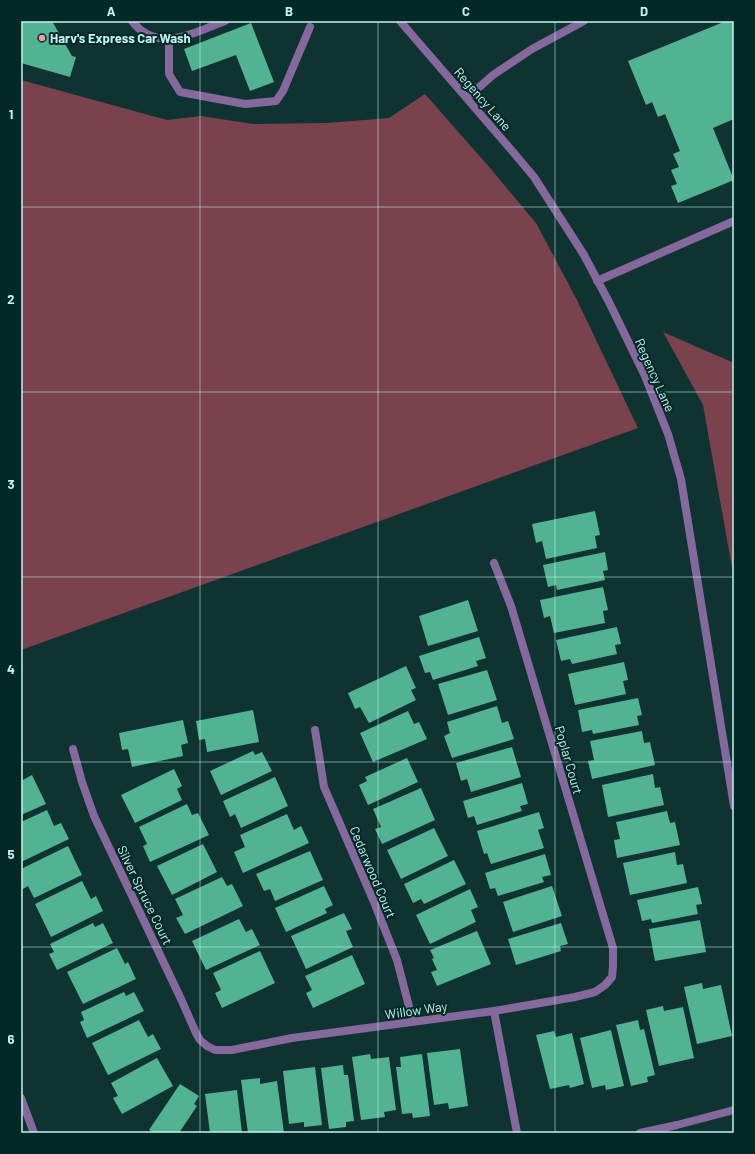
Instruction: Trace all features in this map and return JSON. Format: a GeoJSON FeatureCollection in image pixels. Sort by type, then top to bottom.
{"type":"FeatureCollection","features":[{"type":"Feature","properties":{"kind":"street"},"geometry":{"type":"LineString","coordinates":[[132,21],[144,34],[158,38],[170,39],[181,37],[225,21]]}},
{"type":"Feature","properties":{"kind":"street","name":"Regency Lane"},"geometry":{"type":"LineString","coordinates":[[400,21],[534,177],[584,256],[645,376],[668,434],[681,479],[734,806]]}},
{"type":"Feature","properties":{"kind":"street"},"geometry":{"type":"LineString","coordinates":[[467,98],[493,75],[532,49],[584,21]]}},
{"type":"Feature","properties":{"kind":"street"},"geometry":{"type":"LineString","coordinates":[[170,39],[169,74],[180,92],[245,104],[276,101],[283,91],[310,27]]}},
{"type":"Feature","properties":{"kind":"street"},"geometry":{"type":"LineString","coordinates":[[597,281],[734,221]]}},
{"type":"Feature","properties":{"kind":"street","name":"Poplar Court"},"geometry":{"type":"LineString","coordinates":[[494,563],[516,621],[613,948],[613,966]]}},
{"type":"Feature","properties":{"kind":"street","name":"Cedarwood Court"},"geometry":{"type":"LineString","coordinates":[[315,730],[324,787],[398,960],[413,1022]]}},
{"type":"Feature","properties":{"kind":"street","name":"Silver Spruce Court"},"geometry":{"type":"LineString","coordinates":[[73,749],[82,782],[94,816],[196,1033],[200,1040],[207,1046]]}},
{"type":"Feature","properties":{"kind":"street","name":"Willow Way"},"geometry":{"type":"LineString","coordinates":[[207,1046],[215,1050],[232,1050],[292,1038],[494,1012],[575,997],[595,992],[605,985],[612,976],[613,966]]}},
{"type":"Feature","properties":{"kind":"street"},"geometry":{"type":"LineString","coordinates":[[494,1012],[517,1133]]}},
{"type":"Feature","properties":{"kind":"street"},"geometry":{"type":"LineString","coordinates":[[21,1098],[34,1133]]}},
{"type":"Feature","properties":{"kind":"street"},"geometry":{"type":"LineString","coordinates":[[640,1133],[734,1110]]}},
{"type":"Feature","properties":{"kind":"shaded area"},"geometry":{"type":"Polygon","coordinates":[[[21,80],[167,120],[201,116],[253,124],[327,123],[389,118],[425,94],[536,223],[577,300],[638,428],[21,650],[21,80]]]}},
{"type":"Feature","properties":{"kind":"shaded area"},"geometry":{"type":"Polygon","coordinates":[[[663,332],[734,363],[734,579],[703,405],[663,332]]]}},
{"type":"Feature","properties":{"kind":"building","name":"Harv's Express Car Wash"},"geometry":{"type":"Polygon","coordinates":[[[21,21],[52,21],[72,56],[76,57],[70,77],[21,63],[21,21]]]}},
{"type":"Feature","properties":{"kind":"building"},"geometry":{"type":"Polygon","coordinates":[[[726,21],[734,21],[734,119],[713,128],[734,180],[678,203],[671,186],[677,184],[671,170],[679,167],[673,154],[680,151],[665,114],[658,117],[652,102],[646,105],[628,61],[726,21]]]}},
{"type":"Feature","properties":{"kind":"building"},"geometry":{"type":"Polygon","coordinates":[[[251,23],[274,82],[250,91],[236,55],[192,71],[184,49],[251,23]]]}},
{"type":"Feature","properties":{"kind":"building"},"geometry":{"type":"Polygon","coordinates":[[[595,511],[600,535],[595,536],[597,548],[546,559],[542,541],[536,543],[532,524],[595,511]]]}},
{"type":"Feature","properties":{"kind":"building"},"geometry":{"type":"Polygon","coordinates":[[[605,552],[608,570],[603,571],[605,580],[557,590],[556,585],[548,587],[543,565],[605,552]]]}},
{"type":"Feature","properties":{"kind":"building"},"geometry":{"type":"Polygon","coordinates":[[[603,587],[608,610],[603,611],[605,623],[554,633],[550,616],[544,618],[540,600],[603,587]]]}},
{"type":"Feature","properties":{"kind":"building"},"geometry":{"type":"Polygon","coordinates":[[[468,600],[478,631],[428,646],[419,616],[468,600]]]}},
{"type":"Feature","properties":{"kind":"building"},"geometry":{"type":"Polygon","coordinates":[[[617,627],[621,644],[615,645],[617,654],[572,664],[570,659],[561,661],[556,640],[617,627]]]}},
{"type":"Feature","properties":{"kind":"building"},"geometry":{"type":"Polygon","coordinates":[[[479,637],[486,658],[476,661],[478,666],[433,680],[430,672],[425,673],[419,656],[479,637]]]}},
{"type":"Feature","properties":{"kind":"building"},"geometry":{"type":"Polygon","coordinates":[[[624,662],[628,680],[623,681],[626,694],[575,705],[568,674],[624,662]]]}},
{"type":"Feature","properties":{"kind":"building"},"geometry":{"type":"Polygon","coordinates":[[[406,666],[416,688],[411,690],[416,700],[369,723],[360,707],[355,709],[348,693],[406,666]]]}},
{"type":"Feature","properties":{"kind":"building"},"geometry":{"type":"Polygon","coordinates":[[[487,670],[497,700],[448,715],[438,684],[487,670]]]}},
{"type":"Feature","properties":{"kind":"building"},"geometry":{"type":"Polygon","coordinates":[[[638,698],[642,715],[637,716],[639,725],[593,734],[592,730],[582,732],[578,710],[638,698]]]}},
{"type":"Feature","properties":{"kind":"building"},"geometry":{"type":"Polygon","coordinates":[[[497,706],[502,723],[508,721],[514,739],[452,758],[444,736],[450,733],[447,722],[497,706]]]}},
{"type":"Feature","properties":{"kind":"building"},"geometry":{"type":"Polygon","coordinates":[[[253,710],[259,742],[207,752],[205,739],[199,740],[196,721],[253,710]]]}},
{"type":"Feature","properties":{"kind":"building"},"geometry":{"type":"Polygon","coordinates":[[[408,711],[414,724],[419,722],[427,739],[373,762],[360,733],[408,711]]]}},
{"type":"Feature","properties":{"kind":"building"},"geometry":{"type":"Polygon","coordinates":[[[183,720],[188,743],[181,745],[183,756],[132,767],[128,749],[122,750],[119,733],[183,720]]]}},
{"type":"Feature","properties":{"kind":"building"},"geometry":{"type":"Polygon","coordinates":[[[642,731],[644,743],[650,742],[655,765],[592,779],[588,761],[594,760],[590,741],[642,731]]]}},
{"type":"Feature","properties":{"kind":"building"},"geometry":{"type":"Polygon","coordinates":[[[512,747],[521,777],[471,792],[467,779],[461,781],[456,763],[512,747]]]}},
{"type":"Feature","properties":{"kind":"building"},"geometry":{"type":"Polygon","coordinates":[[[253,751],[255,755],[262,752],[272,771],[221,795],[210,771],[253,751]]]}},
{"type":"Feature","properties":{"kind":"building"},"geometry":{"type":"Polygon","coordinates":[[[407,758],[418,782],[368,805],[359,785],[367,781],[365,777],[407,758]]]}},
{"type":"Feature","properties":{"kind":"building"},"geometry":{"type":"Polygon","coordinates":[[[174,769],[182,786],[177,789],[182,800],[135,823],[121,795],[174,769]]]}},
{"type":"Feature","properties":{"kind":"building"},"geometry":{"type":"Polygon","coordinates":[[[653,774],[655,788],[660,787],[664,805],[608,817],[602,785],[653,774]]]}},
{"type":"Feature","properties":{"kind":"building"},"geometry":{"type":"Polygon","coordinates":[[[32,775],[46,804],[21,815],[21,781],[32,775]]]}},
{"type":"Feature","properties":{"kind":"building"},"geometry":{"type":"Polygon","coordinates":[[[275,777],[288,806],[241,828],[235,814],[230,817],[223,801],[275,777]]]}},
{"type":"Feature","properties":{"kind":"building"},"geometry":{"type":"Polygon","coordinates":[[[522,783],[528,804],[520,806],[522,811],[477,825],[474,816],[468,818],[463,801],[522,783]]]}},
{"type":"Feature","properties":{"kind":"building"},"geometry":{"type":"Polygon","coordinates":[[[421,788],[435,820],[382,844],[375,829],[381,827],[373,809],[421,788]]]}},
{"type":"Feature","properties":{"kind":"building"},"geometry":{"type":"Polygon","coordinates":[[[187,804],[192,815],[198,813],[209,835],[150,862],[143,846],[147,844],[139,827],[187,804]]]}},
{"type":"Feature","properties":{"kind":"building"},"geometry":{"type":"Polygon","coordinates":[[[47,810],[54,826],[61,823],[69,839],[21,862],[21,822],[47,810]]]}},
{"type":"Feature","properties":{"kind":"building"},"geometry":{"type":"Polygon","coordinates":[[[667,811],[670,823],[675,822],[680,845],[617,858],[614,840],[620,839],[616,822],[667,811]]]}},
{"type":"Feature","properties":{"kind":"building"},"geometry":{"type":"Polygon","coordinates":[[[539,812],[544,828],[538,830],[544,848],[491,864],[487,853],[484,854],[477,831],[539,812]]]}},
{"type":"Feature","properties":{"kind":"building"},"geometry":{"type":"Polygon","coordinates":[[[287,814],[294,830],[301,826],[309,843],[243,873],[234,852],[245,847],[240,835],[287,814]]]}},
{"type":"Feature","properties":{"kind":"building"},"geometry":{"type":"Polygon","coordinates":[[[434,828],[448,856],[401,879],[387,850],[434,828]]]}},
{"type":"Feature","properties":{"kind":"building"},"geometry":{"type":"Polygon","coordinates":[[[203,844],[217,872],[172,895],[157,866],[203,844]]]}},
{"type":"Feature","properties":{"kind":"building"},"geometry":{"type":"Polygon","coordinates":[[[68,846],[82,875],[34,898],[28,886],[23,889],[21,885],[21,869],[68,846]]]}},
{"type":"Feature","properties":{"kind":"building"},"geometry":{"type":"Polygon","coordinates":[[[310,851],[323,880],[275,901],[270,889],[264,891],[256,874],[310,851]]]}},
{"type":"Feature","properties":{"kind":"building"},"geometry":{"type":"Polygon","coordinates":[[[675,852],[677,865],[683,864],[687,883],[630,895],[623,863],[675,852]]]}},
{"type":"Feature","properties":{"kind":"building"},"geometry":{"type":"Polygon","coordinates":[[[545,854],[551,875],[542,877],[544,882],[498,896],[495,888],[490,889],[485,873],[545,854]]]}},
{"type":"Feature","properties":{"kind":"building"},"geometry":{"type":"Polygon","coordinates":[[[454,860],[466,884],[424,904],[421,899],[413,903],[404,884],[454,860]]]}},
{"type":"Feature","properties":{"kind":"building"},"geometry":{"type":"Polygon","coordinates":[[[222,877],[227,886],[232,884],[243,906],[185,934],[176,918],[183,915],[175,899],[222,877]]]}},
{"type":"Feature","properties":{"kind":"building"},"geometry":{"type":"Polygon","coordinates":[[[82,881],[91,899],[96,896],[103,911],[51,937],[35,904],[82,881]]]}},
{"type":"Feature","properties":{"kind":"building"},"geometry":{"type":"Polygon","coordinates":[[[324,886],[333,905],[325,909],[327,913],[286,932],[275,908],[324,886]]]}},
{"type":"Feature","properties":{"kind":"building"},"geometry":{"type":"Polygon","coordinates":[[[552,886],[562,916],[513,932],[503,902],[552,886]]]}},
{"type":"Feature","properties":{"kind":"building"},"geometry":{"type":"Polygon","coordinates":[[[698,887],[702,904],[696,905],[698,914],[652,923],[651,919],[642,921],[637,900],[698,887]]]}},
{"type":"Feature","properties":{"kind":"building"},"geometry":{"type":"Polygon","coordinates":[[[470,889],[478,907],[471,910],[476,922],[430,944],[416,915],[470,889]]]}},
{"type":"Feature","properties":{"kind":"building"},"geometry":{"type":"Polygon","coordinates":[[[344,913],[352,929],[346,931],[353,947],[306,969],[291,936],[344,913]]]}},
{"type":"Feature","properties":{"kind":"building"},"geometry":{"type":"Polygon","coordinates":[[[239,919],[246,932],[252,929],[260,945],[206,970],[192,941],[239,919]]]}},
{"type":"Feature","properties":{"kind":"building"},"geometry":{"type":"Polygon","coordinates":[[[700,920],[706,952],[655,961],[649,929],[700,920]]]}},
{"type":"Feature","properties":{"kind":"building"},"geometry":{"type":"Polygon","coordinates":[[[93,923],[95,927],[103,923],[113,943],[57,970],[49,954],[54,952],[50,944],[93,923]]]}},
{"type":"Feature","properties":{"kind":"building"},"geometry":{"type":"Polygon","coordinates":[[[561,923],[568,944],[560,946],[561,951],[516,965],[508,939],[561,923]]]}},
{"type":"Feature","properties":{"kind":"building"},"geometry":{"type":"Polygon","coordinates":[[[477,931],[491,964],[437,986],[431,972],[437,970],[430,950],[477,931]]]}},
{"type":"Feature","properties":{"kind":"building"},"geometry":{"type":"Polygon","coordinates":[[[117,948],[125,964],[128,962],[136,979],[83,1004],[67,972],[117,948]]]}},
{"type":"Feature","properties":{"kind":"building"},"geometry":{"type":"Polygon","coordinates":[[[260,951],[275,983],[222,1008],[215,993],[221,990],[213,973],[260,951]]]}},
{"type":"Feature","properties":{"kind":"building"},"geometry":{"type":"Polygon","coordinates":[[[352,955],[365,984],[313,1008],[306,993],[312,990],[305,976],[352,955]]]}},
{"type":"Feature","properties":{"kind":"building"},"geometry":{"type":"Polygon","coordinates":[[[702,983],[703,989],[721,985],[732,1036],[697,1044],[684,987],[702,983]]]}},
{"type":"Feature","properties":{"kind":"building"},"geometry":{"type":"Polygon","coordinates":[[[124,992],[126,996],[134,992],[144,1011],[87,1038],[80,1022],[84,1020],[81,1012],[124,992]]]}},
{"type":"Feature","properties":{"kind":"building"},"geometry":{"type":"Polygon","coordinates":[[[663,1006],[664,1011],[683,1007],[694,1058],[659,1066],[646,1010],[663,1006]]]}},
{"type":"Feature","properties":{"kind":"building"},"geometry":{"type":"Polygon","coordinates":[[[139,1020],[148,1037],[153,1034],[161,1049],[108,1075],[92,1043],[139,1020]]]}},
{"type":"Feature","properties":{"kind":"building"},"geometry":{"type":"Polygon","coordinates":[[[638,1020],[640,1030],[644,1029],[655,1075],[647,1077],[648,1082],[631,1086],[616,1025],[638,1020]]]}},
{"type":"Feature","properties":{"kind":"building"},"geometry":{"type":"Polygon","coordinates":[[[611,1030],[624,1086],[606,1090],[605,1085],[592,1088],[580,1038],[611,1030]]]}},
{"type":"Feature","properties":{"kind":"building"},"geometry":{"type":"Polygon","coordinates":[[[554,1031],[556,1037],[572,1033],[584,1084],[570,1088],[569,1085],[550,1089],[536,1035],[554,1031]]]}},
{"type":"Feature","properties":{"kind":"building"},"geometry":{"type":"Polygon","coordinates":[[[460,1049],[468,1106],[449,1109],[448,1103],[434,1105],[427,1053],[460,1049]]]}},
{"type":"Feature","properties":{"kind":"building"},"geometry":{"type":"Polygon","coordinates":[[[370,1054],[371,1059],[389,1057],[396,1110],[384,1112],[385,1117],[361,1120],[352,1057],[370,1054]]]}},
{"type":"Feature","properties":{"kind":"building"},"geometry":{"type":"Polygon","coordinates":[[[422,1054],[430,1116],[413,1118],[412,1113],[402,1114],[396,1067],[401,1067],[400,1057],[422,1054]]]}},
{"type":"Feature","properties":{"kind":"building"},"geometry":{"type":"Polygon","coordinates":[[[157,1058],[173,1086],[122,1114],[113,1098],[118,1096],[111,1083],[157,1058]]]}},
{"type":"Feature","properties":{"kind":"building"},"geometry":{"type":"Polygon","coordinates":[[[343,1065],[344,1075],[348,1075],[354,1121],[346,1122],[346,1127],[329,1129],[321,1068],[343,1065]]]}},
{"type":"Feature","properties":{"kind":"building"},"geometry":{"type":"Polygon","coordinates":[[[315,1067],[322,1125],[304,1127],[304,1122],[289,1124],[283,1071],[315,1067]]]}},
{"type":"Feature","properties":{"kind":"building"},"geometry":{"type":"Polygon","coordinates":[[[260,1078],[260,1084],[277,1081],[284,1133],[248,1133],[241,1080],[260,1078]]]}},
{"type":"Feature","properties":{"kind":"building"},"geometry":{"type":"Polygon","coordinates":[[[180,1084],[199,1096],[194,1104],[197,1106],[179,1133],[154,1133],[149,1130],[180,1084]]]}},
{"type":"Feature","properties":{"kind":"building"},"geometry":{"type":"Polygon","coordinates":[[[237,1090],[242,1133],[210,1133],[205,1094],[237,1090]]]}},
{"type":"Feature","properties":{"kind":"place","name":"Harv's Express Car Wash"},"geometry":{"type":"Point","coordinates":[42,38]}}]}
